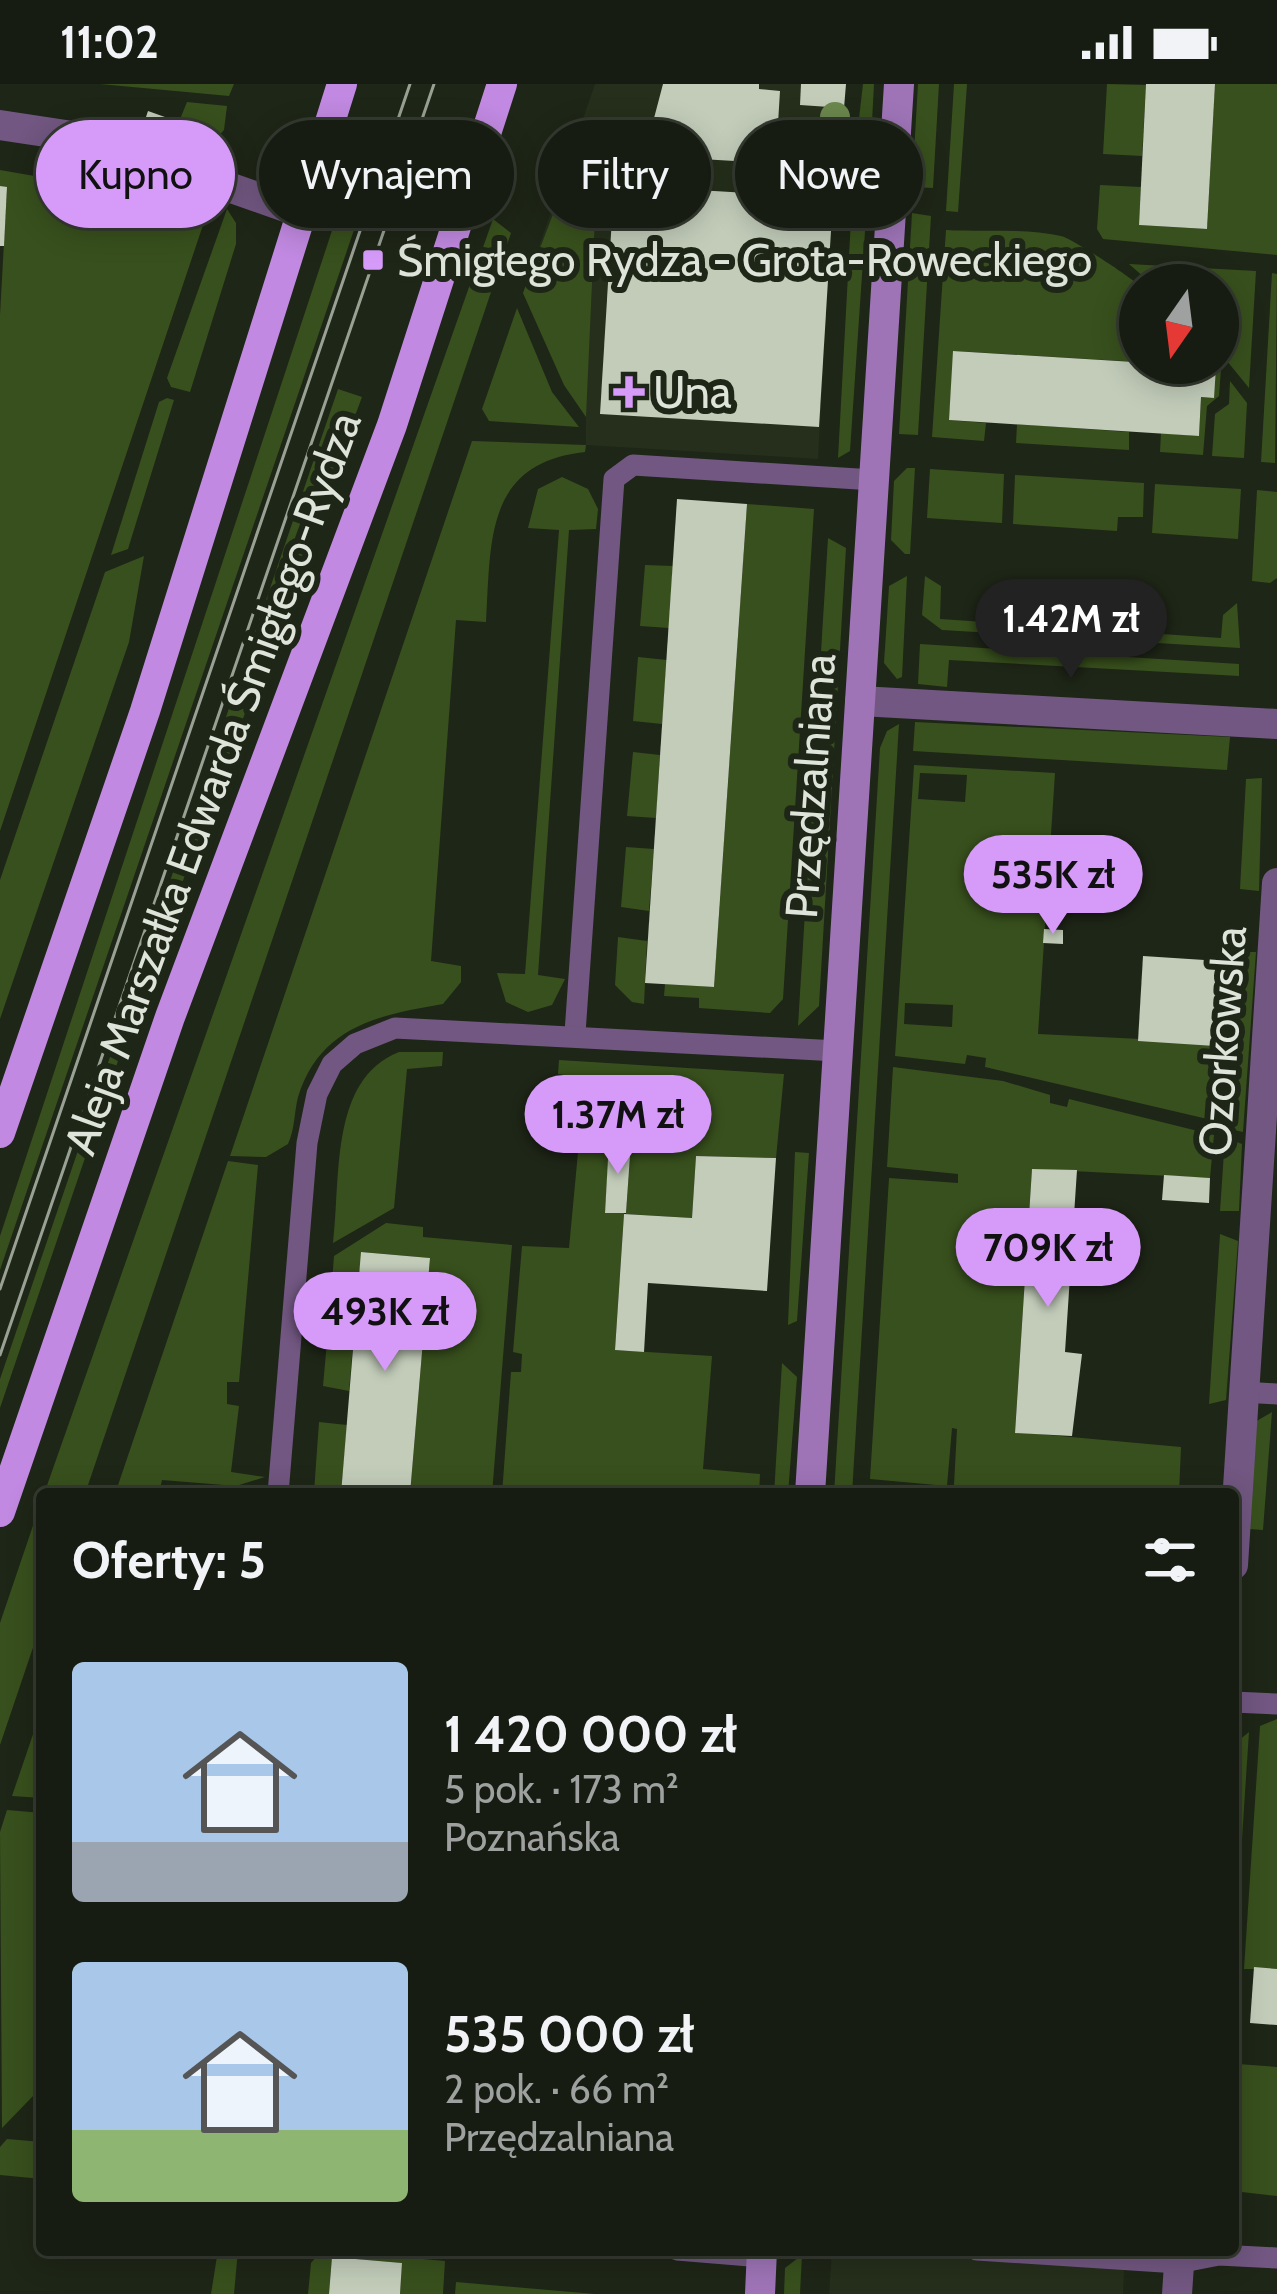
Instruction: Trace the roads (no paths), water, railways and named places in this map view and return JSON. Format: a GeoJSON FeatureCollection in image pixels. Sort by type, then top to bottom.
{"type":"FeatureCollection","features":[{"type":"Feature","properties":{"kind":"main road","name":"Aleja Marszałka Edwarda Śmigłego-Rydza"},"geometry":{"type":"LineString","coordinates":[[331,120],[343,84]]}},
{"type":"Feature","properties":{"kind":"main road","name":"Aleja Marszałka Edwarda Śmigłego-Rydza"},"geometry":{"type":"LineString","coordinates":[[0,1512],[177,997],[392,425],[502,84]]}},
{"type":"Feature","properties":{"kind":"main road","name":"Aleja Marszałka Edwarda Śmigłego-Rydza"},"geometry":{"type":"LineString","coordinates":[[0,1133],[145,711],[295,228]]}},
{"type":"Feature","properties":{"kind":"street","name":"Przędzalniana"},"geometry":{"type":"LineString","coordinates":[[810,1488],[899,84]]}},
{"type":"Feature","properties":{"kind":"street"},"geometry":{"type":"LineString","coordinates":[[0,125],[92,139],[259,198]]}},
{"type":"Feature","properties":{"kind":"street"},"geometry":{"type":"LineString","coordinates":[[860,701],[1277,724]]}},
{"type":"Feature","properties":{"kind":"street","name":"Ozorkowska"},"geometry":{"type":"LineString","coordinates":[[1237,1488],[1277,883]]}},
{"type":"Feature","properties":{"kind":"street"},"geometry":{"type":"LineString","coordinates":[[760,2294],[762,2256]]}},
{"type":"Feature","properties":{"kind":"street"},"geometry":{"type":"LineString","coordinates":[[1177,2294],[1179,2256]]}},
{"type":"Feature","properties":{"kind":"lane"},"geometry":{"type":"LineString","coordinates":[[575,1033],[614,479],[633,465],[874,480]]}},
{"type":"Feature","properties":{"kind":"lane"},"geometry":{"type":"LineString","coordinates":[[278,1488],[307,1143],[317,1094],[332,1064],[355,1044],[395,1028],[575,1033],[838,1051]]}},
{"type":"Feature","properties":{"kind":"lane"},"geometry":{"type":"LineString","coordinates":[[1243,1392],[1277,1394]]}},
{"type":"Feature","properties":{"kind":"lane"},"geometry":{"type":"LineString","coordinates":[[1239,1702],[1277,1704]]}},
{"type":"Feature","properties":{"kind":"lane"},"geometry":{"type":"LineString","coordinates":[[1238,2256],[1277,2258]]}},
{"type":"Feature","properties":{"kind":"tram line"},"geometry":{"type":"LineString","coordinates":[[0,1289],[410,84]]}},
{"type":"Feature","properties":{"kind":"tram line"},"geometry":{"type":"LineString","coordinates":[[0,1355],[434,84]]}},
{"type":"Feature","properties":{"kind":"place","name":"Śmigłego Rydza - Grota-Roweckiego"},"geometry":{"type":"Point","coordinates":[373,260]}},
{"type":"Feature","properties":{"kind":"place","name":"Una"},"geometry":{"type":"Point","coordinates":[629,392]}}]}
